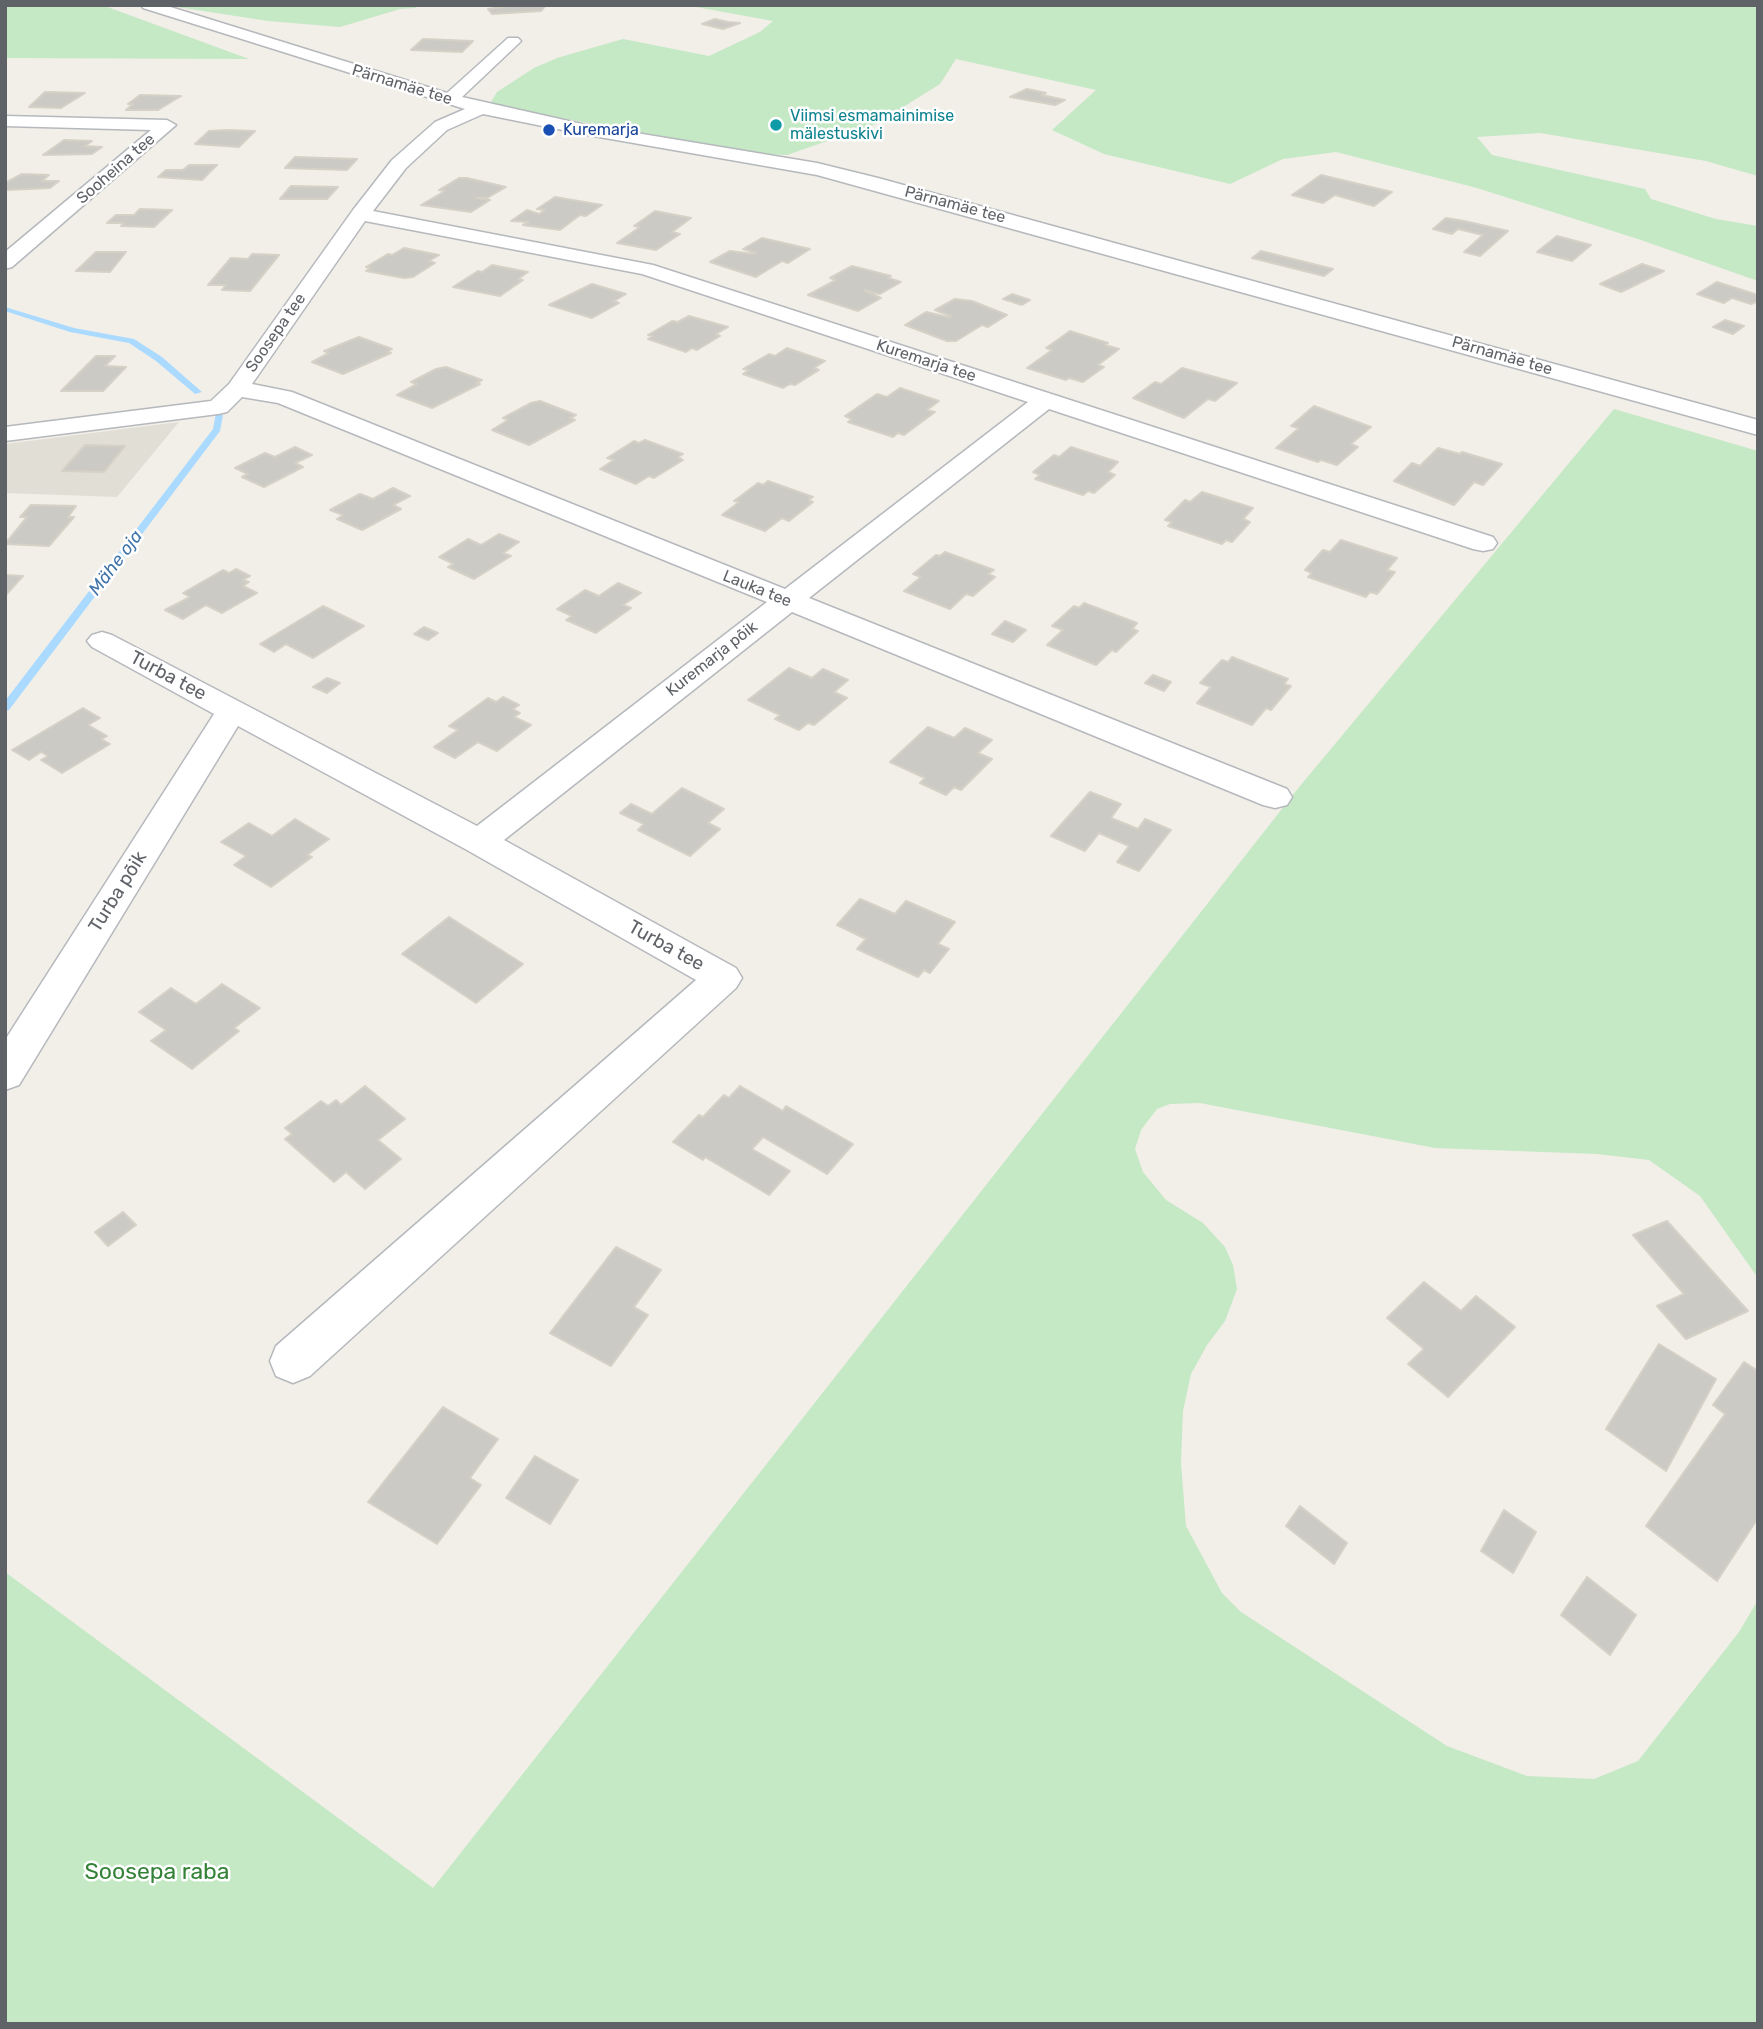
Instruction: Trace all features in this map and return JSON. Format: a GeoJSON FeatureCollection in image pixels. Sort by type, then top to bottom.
{"type":"FeatureCollection","features":[{"type":"Feature","properties":{"kind":"street","name":"Pärnamäe tee"},"geometry":{"type":"LineString","coordinates":[[148,5],[481,108],[582,129],[817,169],[872,182],[1758,428]]}},
{"type":"Feature","properties":{"kind":"street"},"geometry":{"type":"LineString","coordinates":[[450,99],[513,41]]}},
{"type":"Feature","properties":{"kind":"street","name":"Soosepa tee"},"geometry":{"type":"LineString","coordinates":[[5,434],[218,407],[237,389],[360,214],[399,164],[441,126],[481,108]]}},
{"type":"Feature","properties":{"kind":"street","name":"Sooheina tee"},"geometry":{"type":"LineString","coordinates":[[5,121],[167,125],[5,263]]}},
{"type":"Feature","properties":{"kind":"street","name":"Kuremarja tee"},"geometry":{"type":"LineString","coordinates":[[360,214],[646,269],[1483,543]]}},
{"type":"Feature","properties":{"kind":"street","name":"Lauka tee"},"geometry":{"type":"LineString","coordinates":[[237,389],[284,397],[1275,797]]}},
{"type":"Feature","properties":{"kind":"street","name":"Kuremarja põik"},"geometry":{"type":"LineString","coordinates":[[480,842],[1045,400]]}},
{"type":"Feature","properties":{"kind":"street","name":"Turba tee"},"geometry":{"type":"LineString","coordinates":[[102,641],[480,842],[723,978],[293,1361]]}},
{"type":"Feature","properties":{"kind":"street","name":"Turba põik"},"geometry":{"type":"LineString","coordinates":[[5,1074],[232,710]]}},
{"type":"Feature","properties":{"kind":"shaded area"},"geometry":{"type":"Polygon","coordinates":[[[179,422],[117,497],[5,493],[5,444],[179,422]]]}},
{"type":"Feature","properties":{"kind":"green space"},"geometry":{"type":"Polygon","coordinates":[[[5,5],[102,5],[249,59],[5,58],[5,5]]]}},
{"type":"Feature","properties":{"kind":"green space"},"geometry":{"type":"Polygon","coordinates":[[[418,5],[340,27],[268,21],[171,6],[418,5]]]}},
{"type":"Feature","properties":{"kind":"green space"},"geometry":{"type":"Polygon","coordinates":[[[685,5],[1758,5],[1758,176],[1706,161],[1540,133],[1477,137],[1492,155],[1645,189],[1651,199],[1716,219],[1758,226],[1758,281],[1638,239],[1477,188],[1336,152],[1283,159],[1230,184],[1104,154],[1052,130],[1096,90],[956,59],[940,84],[876,124],[787,155],[759,154],[489,105],[497,92],[534,68],[557,58],[623,39],[709,56],[760,32],[773,21],[685,5]]]}},
{"type":"Feature","properties":{"kind":"green space","name":"Soosepa raba"},"geometry":{"type":"Polygon","coordinates":[[[1614,409],[1758,451],[1758,1278],[1700,1196],[1649,1160],[1597,1154],[1435,1148],[1200,1103],[1170,1104],[1157,1109],[1141,1130],[1135,1149],[1143,1172],[1166,1200],[1203,1223],[1225,1247],[1233,1265],[1237,1289],[1225,1321],[1207,1345],[1191,1374],[1183,1411],[1181,1463],[1186,1526],[1222,1593],[1241,1612],[1447,1746],[1527,1776],[1594,1779],[1638,1761],[1739,1632],[1758,1600],[1758,2024],[5,2024],[5,1572],[433,1888],[1300,786],[1614,409]]]}},
{"type":"Feature","properties":{"kind":"building"},"geometry":{"type":"Polygon","coordinates":[[[515,5],[546,5],[541,11],[492,14],[488,9],[515,5]]]}},
{"type":"Feature","properties":{"kind":"building"},"geometry":{"type":"Polygon","coordinates":[[[715,19],[740,23],[723,29],[702,24],[715,19]]]}},
{"type":"Feature","properties":{"kind":"building"},"geometry":{"type":"Polygon","coordinates":[[[423,39],[473,41],[462,52],[411,50],[423,39]]]}},
{"type":"Feature","properties":{"kind":"building"},"geometry":{"type":"Polygon","coordinates":[[[1027,89],[1065,100],[1055,105],[1010,97],[1027,89]]]}},
{"type":"Feature","properties":{"kind":"building"},"geometry":{"type":"Polygon","coordinates":[[[45,92],[85,93],[61,108],[29,107],[45,92]]]}},
{"type":"Feature","properties":{"kind":"building"},"geometry":{"type":"Polygon","coordinates":[[[140,95],[181,96],[158,110],[126,110],[133,104],[128,104],[140,95]]]}},
{"type":"Feature","properties":{"kind":"building"},"geometry":{"type":"Polygon","coordinates":[[[209,131],[255,131],[239,147],[195,144],[209,131]]]}},
{"type":"Feature","properties":{"kind":"building"},"geometry":{"type":"Polygon","coordinates":[[[64,140],[92,141],[85,146],[102,147],[92,154],[43,155],[64,140]]]}},
{"type":"Feature","properties":{"kind":"building"},"geometry":{"type":"Polygon","coordinates":[[[295,157],[357,159],[347,170],[285,168],[295,157]]]}},
{"type":"Feature","properties":{"kind":"building"},"geometry":{"type":"Polygon","coordinates":[[[189,165],[217,165],[202,180],[158,177],[166,170],[183,170],[189,165]]]}},
{"type":"Feature","properties":{"kind":"building"},"geometry":{"type":"Polygon","coordinates":[[[22,174],[49,175],[42,181],[59,181],[50,188],[5,190],[5,183],[22,174]]]}},
{"type":"Feature","properties":{"kind":"building"},"geometry":{"type":"Polygon","coordinates":[[[1321,175],[1392,192],[1374,206],[1335,195],[1323,203],[1292,195],[1321,175]]]}},
{"type":"Feature","properties":{"kind":"building"},"geometry":{"type":"Polygon","coordinates":[[[459,178],[506,187],[487,198],[476,198],[490,200],[471,212],[421,205],[445,191],[439,190],[459,178]]]}},
{"type":"Feature","properties":{"kind":"building"},"geometry":{"type":"Polygon","coordinates":[[[291,186],[338,187],[327,199],[280,199],[291,186]]]}},
{"type":"Feature","properties":{"kind":"building"},"geometry":{"type":"Polygon","coordinates":[[[555,197],[602,205],[586,216],[580,215],[560,230],[523,225],[529,222],[511,221],[527,210],[539,214],[545,210],[537,209],[555,197]]]}},
{"type":"Feature","properties":{"kind":"building"},"geometry":{"type":"Polygon","coordinates":[[[140,209],[172,210],[154,227],[107,223],[116,215],[134,215],[140,209]]]}},
{"type":"Feature","properties":{"kind":"building"},"geometry":{"type":"Polygon","coordinates":[[[655,211],[691,218],[672,232],[680,234],[656,250],[617,243],[640,227],[634,226],[655,211]]]}},
{"type":"Feature","properties":{"kind":"building"},"geometry":{"type":"Polygon","coordinates":[[[1446,218],[1508,231],[1480,256],[1464,252],[1483,235],[1458,229],[1452,234],[1433,229],[1446,218]]]}},
{"type":"Feature","properties":{"kind":"building"},"geometry":{"type":"Polygon","coordinates":[[[1557,236],[1591,245],[1572,261],[1537,252],[1557,236]]]}},
{"type":"Feature","properties":{"kind":"building"},"geometry":{"type":"Polygon","coordinates":[[[762,238],[810,249],[788,263],[782,261],[756,277],[710,262],[730,251],[754,254],[756,253],[743,249],[762,238]]]}},
{"type":"Feature","properties":{"kind":"building"},"geometry":{"type":"Polygon","coordinates":[[[404,248],[439,255],[429,261],[435,263],[413,277],[404,278],[366,271],[370,268],[366,267],[404,248]]]}},
{"type":"Feature","properties":{"kind":"building"},"geometry":{"type":"Polygon","coordinates":[[[1261,251],[1333,269],[1324,276],[1252,258],[1261,251]]]}},
{"type":"Feature","properties":{"kind":"building"},"geometry":{"type":"Polygon","coordinates":[[[96,252],[126,252],[110,272],[76,271],[96,252]]]}},
{"type":"Feature","properties":{"kind":"building"},"geometry":{"type":"Polygon","coordinates":[[[252,254],[279,255],[250,291],[222,290],[226,285],[208,285],[231,258],[248,259],[252,254]]]}},
{"type":"Feature","properties":{"kind":"building"},"geometry":{"type":"Polygon","coordinates":[[[1642,264],[1664,271],[1621,292],[1600,284],[1642,264]]]}},
{"type":"Feature","properties":{"kind":"building"},"geometry":{"type":"Polygon","coordinates":[[[492,265],[528,272],[518,279],[523,280],[500,296],[453,287],[478,271],[482,272],[492,265]]]}},
{"type":"Feature","properties":{"kind":"building"},"geometry":{"type":"Polygon","coordinates":[[[852,266],[891,276],[888,278],[901,282],[880,294],[864,290],[881,298],[858,311],[808,295],[836,280],[830,278],[852,266]]]}},
{"type":"Feature","properties":{"kind":"building"},"geometry":{"type":"Polygon","coordinates":[[[1717,282],[1758,295],[1758,301],[1751,304],[1732,298],[1724,303],[1697,294],[1717,282]]]}},
{"type":"Feature","properties":{"kind":"building"},"geometry":{"type":"Polygon","coordinates":[[[592,284],[626,294],[614,301],[619,303],[592,318],[549,305],[592,284]]]}},
{"type":"Feature","properties":{"kind":"building"},"geometry":{"type":"Polygon","coordinates":[[[1012,294],[1030,300],[1022,305],[1003,299],[1012,294]]]}},
{"type":"Feature","properties":{"kind":"building"},"geometry":{"type":"Polygon","coordinates":[[[955,299],[972,301],[1007,315],[988,327],[982,325],[956,341],[947,341],[905,325],[926,312],[951,316],[935,310],[955,299]]]}},
{"type":"Feature","properties":{"kind":"building"},"geometry":{"type":"Polygon","coordinates":[[[689,316],[728,327],[716,334],[720,336],[697,350],[692,348],[686,352],[648,339],[653,336],[648,335],[672,321],[678,322],[689,316]]]}},
{"type":"Feature","properties":{"kind":"building"},"geometry":{"type":"Polygon","coordinates":[[[1725,320],[1744,326],[1733,334],[1713,327],[1725,320]]]}},
{"type":"Feature","properties":{"kind":"building"},"geometry":{"type":"Polygon","coordinates":[[[1070,331],[1119,349],[1098,365],[1104,367],[1083,382],[1069,378],[1066,380],[1027,368],[1052,350],[1046,348],[1070,331]]]}},
{"type":"Feature","properties":{"kind":"building"},"geometry":{"type":"Polygon","coordinates":[[[359,337],[392,349],[387,352],[391,353],[343,374],[312,362],[329,353],[324,351],[359,337]]]}},
{"type":"Feature","properties":{"kind":"building"},"geometry":{"type":"Polygon","coordinates":[[[787,348],[825,361],[814,368],[819,370],[795,385],[790,384],[783,388],[743,374],[749,370],[743,369],[769,354],[775,356],[787,348]]]}},
{"type":"Feature","properties":{"kind":"building"},"geometry":{"type":"Polygon","coordinates":[[[96,356],[115,356],[105,366],[126,367],[103,391],[61,391],[96,356]]]}},
{"type":"Feature","properties":{"kind":"building"},"geometry":{"type":"Polygon","coordinates":[[[446,367],[482,380],[476,383],[480,384],[432,408],[397,395],[417,384],[411,382],[436,369],[446,367]]]}},
{"type":"Feature","properties":{"kind":"building"},"geometry":{"type":"Polygon","coordinates":[[[1182,368],[1237,383],[1215,401],[1208,399],[1184,418],[1133,398],[1155,382],[1161,384],[1182,368]]]}},
{"type":"Feature","properties":{"kind":"building"},"geometry":{"type":"Polygon","coordinates":[[[900,388],[939,401],[927,410],[935,412],[904,435],[898,433],[893,437],[848,422],[852,419],[845,416],[877,394],[887,397],[900,388]]]}},
{"type":"Feature","properties":{"kind":"building"},"geometry":{"type":"Polygon","coordinates":[[[540,401],[576,415],[570,418],[575,420],[529,445],[492,430],[508,420],[503,418],[540,401]]]}},
{"type":"Feature","properties":{"kind":"building"},"geometry":{"type":"Polygon","coordinates":[[[1314,406],[1371,427],[1351,444],[1358,447],[1337,465],[1321,460],[1318,462],[1276,448],[1299,428],[1291,426],[1314,406]]]}},
{"type":"Feature","properties":{"kind":"building"},"geometry":{"type":"Polygon","coordinates":[[[645,440],[683,454],[678,457],[683,460],[654,478],[649,476],[636,484],[600,469],[614,460],[607,458],[634,441],[639,443],[645,440]]]}},
{"type":"Feature","properties":{"kind":"building"},"geometry":{"type":"Polygon","coordinates":[[[85,445],[125,446],[104,472],[62,471],[85,445]]]}},
{"type":"Feature","properties":{"kind":"building"},"geometry":{"type":"Polygon","coordinates":[[[295,447],[312,455],[295,463],[303,467],[264,487],[242,477],[248,474],[235,468],[265,453],[275,457],[295,447]]]}},
{"type":"Feature","properties":{"kind":"building"},"geometry":{"type":"Polygon","coordinates":[[[1071,447],[1118,462],[1108,472],[1115,475],[1094,493],[1088,491],[1083,495],[1035,479],[1040,475],[1033,472],[1054,455],[1059,457],[1071,447]]]}},
{"type":"Feature","properties":{"kind":"building"},"geometry":{"type":"Polygon","coordinates":[[[1438,448],[1502,464],[1483,485],[1474,482],[1454,505],[1394,481],[1412,463],[1420,466],[1438,448]]]}},
{"type":"Feature","properties":{"kind":"building"},"geometry":{"type":"Polygon","coordinates":[[[768,481],[813,497],[808,500],[813,502],[789,521],[782,518],[765,531],[722,515],[739,502],[734,501],[758,483],[763,485],[768,481]]]}},
{"type":"Feature","properties":{"kind":"building"},"geometry":{"type":"Polygon","coordinates":[[[393,488],[410,496],[393,505],[401,509],[362,530],[337,519],[343,515],[330,510],[360,494],[373,499],[393,488]]]}},
{"type":"Feature","properties":{"kind":"building"},"geometry":{"type":"Polygon","coordinates":[[[1202,492],[1253,508],[1243,519],[1250,522],[1232,542],[1226,540],[1222,544],[1168,526],[1172,522],[1165,520],[1185,500],[1190,502],[1202,492]]]}},
{"type":"Feature","properties":{"kind":"building"},"geometry":{"type":"Polygon","coordinates":[[[31,505],[76,506],[68,517],[74,517],[49,546],[5,544],[27,517],[20,517],[31,505]]]}},
{"type":"Feature","properties":{"kind":"building"},"geometry":{"type":"Polygon","coordinates":[[[499,534],[519,542],[503,553],[511,556],[474,579],[448,567],[454,564],[439,557],[468,539],[481,545],[499,534]]]}},
{"type":"Feature","properties":{"kind":"building"},"geometry":{"type":"Polygon","coordinates":[[[1341,540],[1397,558],[1387,570],[1395,572],[1377,594],[1370,592],[1366,597],[1308,577],[1312,573],[1305,570],[1323,550],[1330,552],[1341,540]]]}},
{"type":"Feature","properties":{"kind":"building"},"geometry":{"type":"Polygon","coordinates":[[[945,552],[994,570],[988,574],[995,577],[973,596],[966,594],[950,609],[904,591],[921,577],[913,574],[936,555],[940,556],[945,552]]]}},
{"type":"Feature","properties":{"kind":"building"},"geometry":{"type":"Polygon","coordinates":[[[236,569],[250,576],[243,580],[249,582],[243,586],[257,593],[222,613],[206,605],[183,619],[165,610],[190,597],[183,593],[223,570],[229,573],[236,569]]]}},
{"type":"Feature","properties":{"kind":"building"},"geometry":{"type":"Polygon","coordinates":[[[5,575],[23,576],[5,596],[5,575]]]}},
{"type":"Feature","properties":{"kind":"building"},"geometry":{"type":"Polygon","coordinates":[[[618,583],[641,593],[623,605],[631,608],[596,633],[566,620],[572,616],[557,609],[585,590],[599,596],[618,583]]]}},
{"type":"Feature","properties":{"kind":"building"},"geometry":{"type":"Polygon","coordinates":[[[1084,603],[1137,623],[1132,629],[1138,631],[1116,652],[1112,650],[1096,665],[1047,645],[1063,630],[1052,626],[1074,606],[1079,608],[1084,603]]]}},
{"type":"Feature","properties":{"kind":"building"},"geometry":{"type":"Polygon","coordinates":[[[323,606],[364,626],[313,658],[286,644],[274,652],[260,644],[323,606]]]}},
{"type":"Feature","properties":{"kind":"building"},"geometry":{"type":"Polygon","coordinates":[[[1005,621],[1026,630],[1013,642],[992,634],[1005,621]]]}},
{"type":"Feature","properties":{"kind":"building"},"geometry":{"type":"Polygon","coordinates":[[[424,627],[438,633],[428,640],[414,634],[424,627]]]}},
{"type":"Feature","properties":{"kind":"building"},"geometry":{"type":"Polygon","coordinates":[[[1232,657],[1288,679],[1284,684],[1291,686],[1271,710],[1266,708],[1252,725],[1197,703],[1211,687],[1200,683],[1222,660],[1228,662],[1232,657]]]}},
{"type":"Feature","properties":{"kind":"building"},"geometry":{"type":"Polygon","coordinates":[[[789,668],[812,678],[823,669],[848,680],[834,692],[847,698],[814,725],[808,723],[799,730],[775,719],[780,715],[748,700],[789,668]]]}},
{"type":"Feature","properties":{"kind":"building"},"geometry":{"type":"Polygon","coordinates":[[[1153,675],[1171,682],[1164,691],[1145,683],[1153,675]]]}},
{"type":"Feature","properties":{"kind":"building"},"geometry":{"type":"Polygon","coordinates":[[[327,678],[340,683],[327,693],[313,687],[327,678]]]}},
{"type":"Feature","properties":{"kind":"building"},"geometry":{"type":"Polygon","coordinates":[[[503,697],[519,705],[513,709],[520,713],[514,717],[531,725],[497,751],[478,742],[455,758],[434,747],[458,730],[449,726],[488,698],[496,702],[503,697]]]}},
{"type":"Feature","properties":{"kind":"building"},"geometry":{"type":"Polygon","coordinates":[[[83,708],[100,718],[88,725],[107,736],[101,739],[110,744],[62,773],[41,760],[48,756],[41,752],[29,760],[12,750],[83,708]]]}},
{"type":"Feature","properties":{"kind":"building"},"geometry":{"type":"Polygon","coordinates":[[[928,727],[954,738],[965,728],[992,740],[978,753],[992,759],[961,790],[954,787],[946,795],[920,783],[925,778],[890,762],[928,727]]]}},
{"type":"Feature","properties":{"kind":"building"},"geometry":{"type":"Polygon","coordinates":[[[682,788],[724,809],[708,823],[720,829],[690,856],[638,830],[644,824],[620,813],[631,804],[652,814],[682,788]]]}},
{"type":"Feature","properties":{"kind":"building"},"geometry":{"type":"Polygon","coordinates":[[[1090,792],[1121,804],[1111,818],[1138,829],[1145,819],[1171,830],[1139,871],[1117,862],[1129,846],[1099,833],[1085,851],[1051,836],[1090,792]]]}},
{"type":"Feature","properties":{"kind":"building"},"geometry":{"type":"Polygon","coordinates":[[[295,819],[329,839],[307,855],[312,857],[271,887],[234,865],[246,856],[221,842],[249,823],[272,836],[295,819]]]}},
{"type":"Feature","properties":{"kind":"building"},"geometry":{"type":"Polygon","coordinates":[[[860,899],[895,914],[906,901],[955,922],[938,944],[949,949],[930,973],[924,970],[918,977],[857,949],[866,939],[837,925],[860,899]]]}},
{"type":"Feature","properties":{"kind":"building"},"geometry":{"type":"Polygon","coordinates":[[[449,917],[523,964],[476,1003],[402,954],[449,917]]]}},
{"type":"Feature","properties":{"kind":"building"},"geometry":{"type":"Polygon","coordinates":[[[222,984],[260,1008],[234,1028],[239,1031],[192,1069],[151,1041],[166,1030],[139,1012],[171,988],[196,1004],[222,984]]]}},
{"type":"Feature","properties":{"kind":"building"},"geometry":{"type":"Polygon","coordinates":[[[365,1086],[405,1119],[378,1140],[401,1159],[365,1189],[346,1172],[334,1182],[285,1139],[292,1134],[285,1128],[321,1101],[328,1106],[336,1100],[341,1105],[365,1086]]]}},
{"type":"Feature","properties":{"kind":"building"},"geometry":{"type":"Polygon","coordinates":[[[740,1086],[783,1111],[786,1106],[853,1144],[827,1174],[763,1137],[752,1149],[790,1171],[769,1195],[705,1157],[703,1160],[673,1142],[699,1115],[703,1117],[724,1095],[729,1098],[740,1086]]]}},
{"type":"Feature","properties":{"kind":"building"},"geometry":{"type":"Polygon","coordinates":[[[123,1212],[136,1225],[108,1246],[95,1232],[123,1212]]]}},
{"type":"Feature","properties":{"kind":"building"},"geometry":{"type":"Polygon","coordinates":[[[1667,1221],[1748,1311],[1686,1339],[1657,1306],[1684,1294],[1633,1235],[1667,1221]]]}},
{"type":"Feature","properties":{"kind":"building"},"geometry":{"type":"Polygon","coordinates":[[[616,1247],[661,1270],[634,1307],[648,1315],[611,1366],[550,1333],[616,1247]]]}},
{"type":"Feature","properties":{"kind":"building"},"geometry":{"type":"Polygon","coordinates":[[[1424,1282],[1461,1311],[1476,1296],[1515,1327],[1448,1397],[1408,1364],[1424,1349],[1387,1318],[1424,1282]]]}},
{"type":"Feature","properties":{"kind":"building"},"geometry":{"type":"Polygon","coordinates":[[[1659,1344],[1716,1379],[1666,1471],[1606,1429],[1659,1344]]]}},
{"type":"Feature","properties":{"kind":"building"},"geometry":{"type":"Polygon","coordinates":[[[1744,1362],[1758,1371],[1758,1518],[1717,1581],[1646,1526],[1725,1414],[1713,1405],[1744,1362]]]}},
{"type":"Feature","properties":{"kind":"building"},"geometry":{"type":"Polygon","coordinates":[[[443,1407],[498,1439],[470,1478],[481,1485],[437,1544],[368,1502],[443,1407]]]}},
{"type":"Feature","properties":{"kind":"building"},"geometry":{"type":"Polygon","coordinates":[[[535,1456],[578,1480],[550,1524],[506,1498],[535,1456]]]}},
{"type":"Feature","properties":{"kind":"building"},"geometry":{"type":"Polygon","coordinates":[[[1300,1506],[1347,1543],[1334,1564],[1286,1526],[1300,1506]]]}},
{"type":"Feature","properties":{"kind":"building"},"geometry":{"type":"Polygon","coordinates":[[[1504,1510],[1536,1532],[1513,1573],[1481,1551],[1504,1510]]]}},
{"type":"Feature","properties":{"kind":"building"},"geometry":{"type":"Polygon","coordinates":[[[1587,1577],[1636,1615],[1610,1655],[1561,1615],[1587,1577]]]}},
{"type":"Feature","properties":{"kind":"waterway","name":"Mähe oja"},"geometry":{"type":"LineString","coordinates":[[5,309],[73,330],[131,341],[159,359],[198,392]]}},
{"type":"Feature","properties":{"kind":"waterway","name":"Mähe oja"},"geometry":{"type":"LineString","coordinates":[[5,708],[217,429],[219,415]]}},
{"type":"Feature","properties":{"kind":"place","name":"Viimsi esmamainimise mälestuskivi"},"geometry":{"type":"Point","coordinates":[776,125]}},
{"type":"Feature","properties":{"kind":"place","name":"Kuremarja"},"geometry":{"type":"Point","coordinates":[549,130]}}]}
